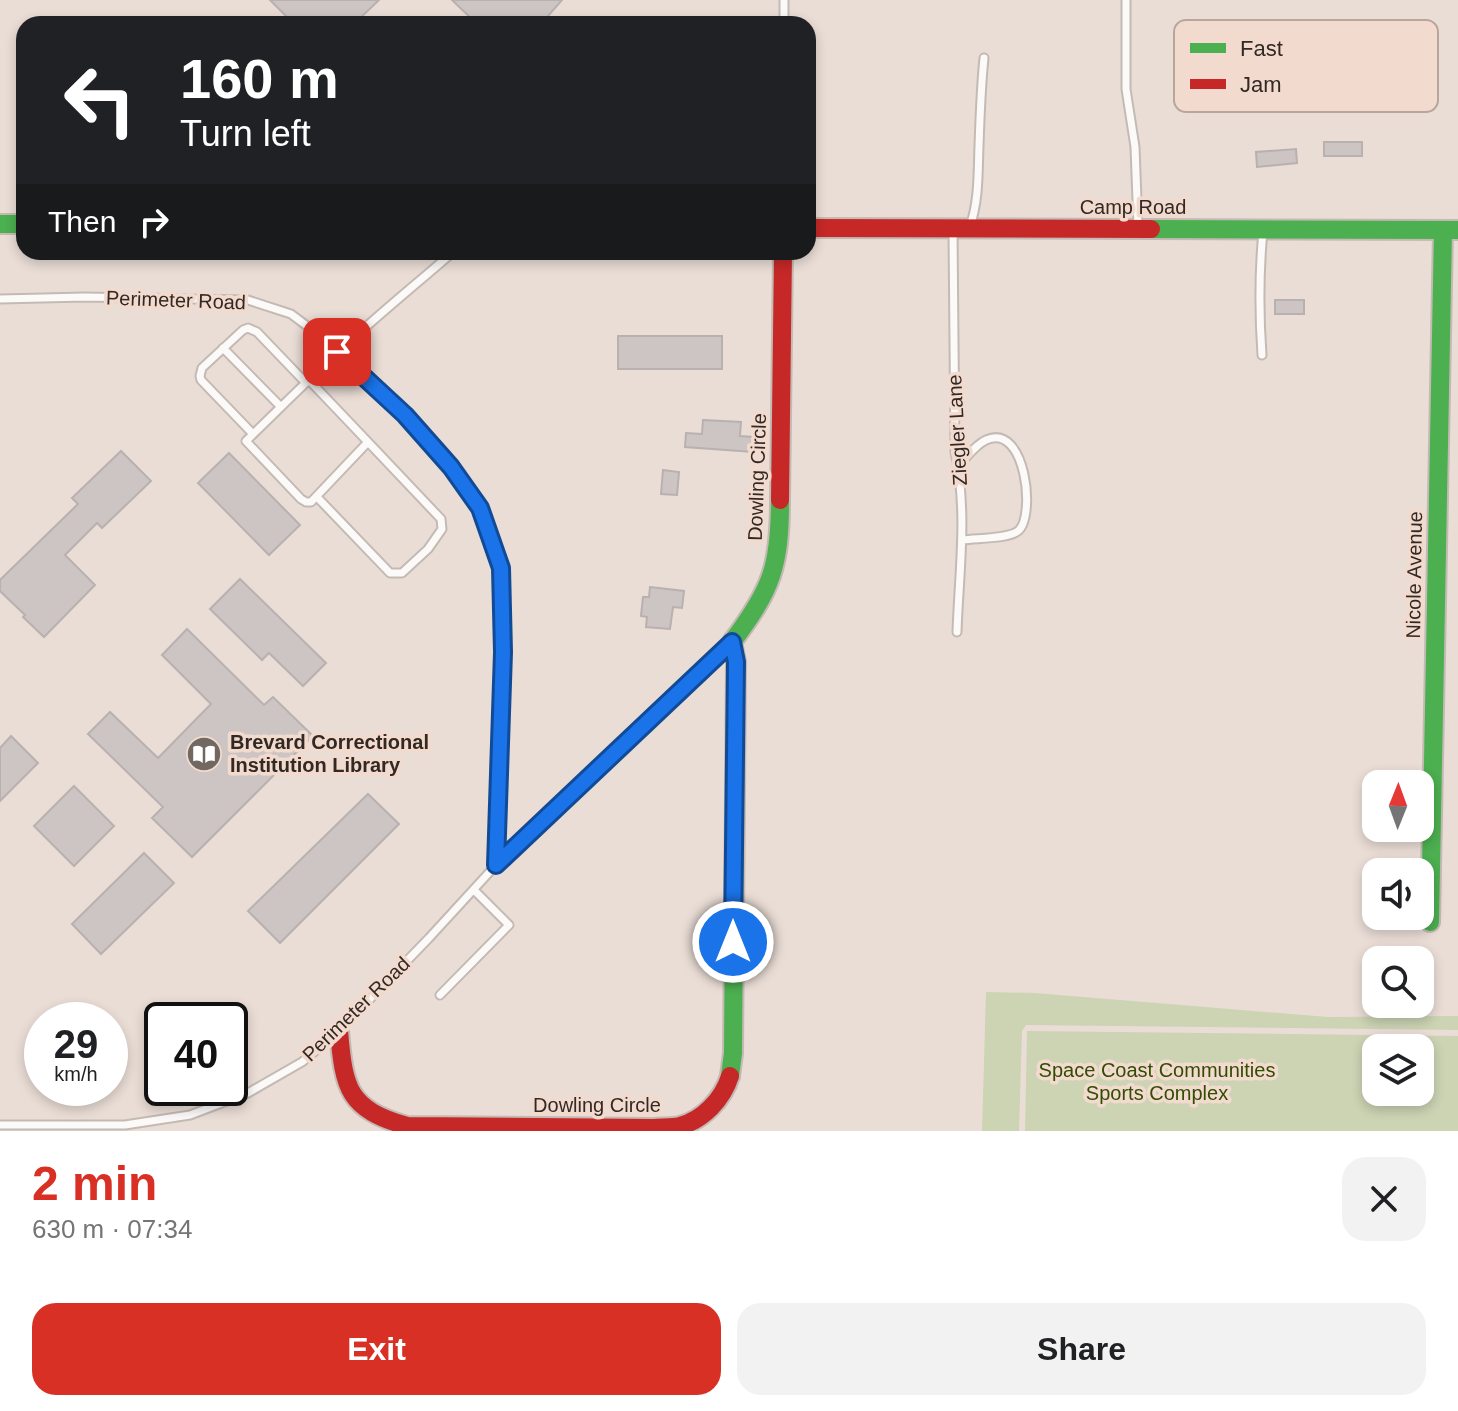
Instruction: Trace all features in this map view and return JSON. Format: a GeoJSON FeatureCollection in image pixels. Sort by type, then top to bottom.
{"type":"FeatureCollection","features":[{"type":"Feature","properties":{"kind":"street","name":"Camp Road"},"geometry":{"type":"LineString","coordinates":[[816,228],[1450,230]]}},
{"type":"Feature","properties":{"kind":"street","name":"Nicole Avenue"},"geometry":{"type":"LineString","coordinates":[[1432,858],[1450,230]]}},
{"type":"Feature","properties":{"kind":"street","name":"Dowling Circle"},"geometry":{"type":"LineString","coordinates":[[339,1031],[341,1062],[354,1098],[367,1112],[383,1121],[407,1126],[681,1126],[704,1114],[719,1099],[729,1080],[733,1053],[736,662],[732,642],[765,591],[775,564],[780,529],[783,260]]}},
{"type":"Feature","properties":{"kind":"lane"},"geometry":{"type":"LineString","coordinates":[[1126,0],[1126,89],[1135,147],[1138,229]]}},
{"type":"Feature","properties":{"kind":"lane","name":"Ziegler Lane"},"geometry":{"type":"LineString","coordinates":[[957,632],[963,540],[955,452],[961,228],[974,215],[984,58]]}},
{"type":"Feature","properties":{"kind":"lane"},"geometry":{"type":"LineString","coordinates":[[1262,355],[1259,266],[1263,229]]}},
{"type":"Feature","properties":{"kind":"lane"},"geometry":{"type":"LineString","coordinates":[[368,442],[311,502],[301,499],[246,441],[337,352],[444,260]]}},
{"type":"Feature","properties":{"kind":"lane","name":"Perimeter Road"},"geometry":{"type":"LineString","coordinates":[[0,299],[248,300],[291,314],[405,415],[451,467],[480,508],[501,568],[503,652],[496,865]]}},
{"type":"Feature","properties":{"kind":"lane"},"geometry":{"type":"LineString","coordinates":[[253,434],[200,376],[202,368],[223,348],[243,330],[252,329],[368,442],[441,519],[442,529],[428,549],[402,573],[390,573],[317,497]]}},
{"type":"Feature","properties":{"kind":"lane"},"geometry":{"type":"LineString","coordinates":[[223,348],[281,407]]}},
{"type":"Feature","properties":{"kind":"lane"},"geometry":{"type":"LineString","coordinates":[[958,466],[987,440],[998,438],[1010,443],[1024,470],[1027,504],[1023,527],[1015,534],[963,540]]}},
{"type":"Feature","properties":{"kind":"lane","name":"Perimeter Road"},"geometry":{"type":"LineString","coordinates":[[0,1125],[125,1125],[190,1115],[248,1093],[302,1062],[339,1031],[496,865],[732,642]]}},
{"type":"Feature","properties":{"kind":"lane"},"geometry":{"type":"LineString","coordinates":[[440,995],[509,925],[474,890]]}},
{"type":"Feature","properties":{"kind":"green space"},"geometry":{"type":"Polygon","coordinates":[[[986,992],[1035,993],[1328,1017],[1458,1016],[1458,1030],[1026,1025],[1022,1031],[1019,1131],[982,1131],[986,992]]]}},
{"type":"Feature","properties":{"kind":"green space","name":"Space Coast Communities Sports Complex"},"geometry":{"type":"Polygon","coordinates":[[[1027,1031],[1362,1035],[1362,1106],[1434,1106],[1434,1036],[1458,1036],[1458,1131],[1025,1131],[1027,1031]]]}},
{"type":"Feature","properties":{"kind":"building"},"geometry":{"type":"Polygon","coordinates":[[[270,0],[379,0],[362,16],[286,16],[270,0]]]}},
{"type":"Feature","properties":{"kind":"building"},"geometry":{"type":"Polygon","coordinates":[[[452,0],[562,0],[548,16],[469,16],[452,0]]]}},
{"type":"Feature","properties":{"kind":"building"},"geometry":{"type":"Polygon","coordinates":[[[1324,142],[1362,142],[1362,156],[1324,156],[1324,142]]]}},
{"type":"Feature","properties":{"kind":"building"},"geometry":{"type":"Polygon","coordinates":[[[1296,149],[1297,163],[1257,167],[1256,152],[1296,149]]]}},
{"type":"Feature","properties":{"kind":"building"},"geometry":{"type":"Polygon","coordinates":[[[1275,300],[1304,300],[1304,314],[1275,314],[1275,300]]]}},
{"type":"Feature","properties":{"kind":"building"},"geometry":{"type":"Polygon","coordinates":[[[618,336],[722,336],[722,369],[618,369],[618,336]]]}},
{"type":"Feature","properties":{"kind":"building"},"geometry":{"type":"Polygon","coordinates":[[[703,420],[741,422],[740,436],[754,437],[753,452],[685,447],[686,433],[702,434],[703,420]]]}},
{"type":"Feature","properties":{"kind":"building"},"geometry":{"type":"Polygon","coordinates":[[[121,451],[151,481],[102,528],[97,523],[65,555],[95,585],[44,637],[0,591],[0,580],[78,504],[72,498],[121,451]]]}},
{"type":"Feature","properties":{"kind":"building"},"geometry":{"type":"Polygon","coordinates":[[[229,453],[300,525],[269,555],[198,483],[229,453]]]}},
{"type":"Feature","properties":{"kind":"building"},"geometry":{"type":"Polygon","coordinates":[[[663,470],[679,472],[677,495],[661,494],[663,470]]]}},
{"type":"Feature","properties":{"kind":"building"},"geometry":{"type":"Polygon","coordinates":[[[240,579],[326,663],[303,686],[269,653],[262,660],[210,609],[240,579]]]}},
{"type":"Feature","properties":{"kind":"building"},"geometry":{"type":"Polygon","coordinates":[[[650,587],[684,591],[682,608],[673,607],[670,629],[646,627],[647,617],[641,616],[643,597],[649,597],[650,587]]]}},
{"type":"Feature","properties":{"kind":"building"},"geometry":{"type":"Polygon","coordinates":[[[187,629],[264,705],[273,697],[313,736],[192,857],[152,818],[163,807],[88,734],[110,712],[158,758],[211,704],[162,655],[187,629]]]}},
{"type":"Feature","properties":{"kind":"building"},"geometry":{"type":"Polygon","coordinates":[[[11,736],[38,763],[0,801],[0,748],[11,736]]]}},
{"type":"Feature","properties":{"kind":"building"},"geometry":{"type":"Polygon","coordinates":[[[74,786],[114,826],[74,866],[34,826],[74,786]]]}},
{"type":"Feature","properties":{"kind":"building"},"geometry":{"type":"Polygon","coordinates":[[[368,794],[399,824],[280,943],[248,911],[368,794]]]}},
{"type":"Feature","properties":{"kind":"building"},"geometry":{"type":"Polygon","coordinates":[[[144,853],[174,883],[101,954],[72,924],[144,853]]]}},
{"type":"Feature","properties":{"kind":"traffic: fast"},"geometry":{"type":"LineString","coordinates":[[0,224],[16,224]]}},
{"type":"Feature","properties":{"kind":"traffic: fast"},"geometry":{"type":"LineString","coordinates":[[1151,229],[1458,230]]}},
{"type":"Feature","properties":{"kind":"traffic: fast"},"geometry":{"type":"LineString","coordinates":[[1431,858],[1443,230]]}},
{"type":"Feature","properties":{"kind":"traffic: fast"},"geometry":{"type":"LineString","coordinates":[[730,1076],[733,1053],[736,662],[732,642],[756,607],[771,576],[778,543],[780,500]]}},
{"type":"Feature","properties":{"kind":"traffic: jam"},"geometry":{"type":"LineString","coordinates":[[816,228],[1151,229]]}},
{"type":"Feature","properties":{"kind":"traffic: jam"},"geometry":{"type":"LineString","coordinates":[[780,500],[783,260]]}},
{"type":"Feature","properties":{"kind":"traffic: jam"},"geometry":{"type":"LineString","coordinates":[[339,1031],[343,1068],[353,1094],[372,1112],[407,1126],[677,1127],[697,1119],[711,1107],[730,1076]]}},
{"type":"Feature","properties":{"kind":"place","name":"Brevard Correctional Institution Library"},"geometry":{"type":"Point","coordinates":[204,754]}},
{"type":"Feature","properties":{"kind":"route"},"geometry":{"type":"LineString","coordinates":[[337,352],[405,415],[451,467],[480,508],[501,568],[503,652],[496,865],[732,642],[736,662],[733,942]]}}]}
